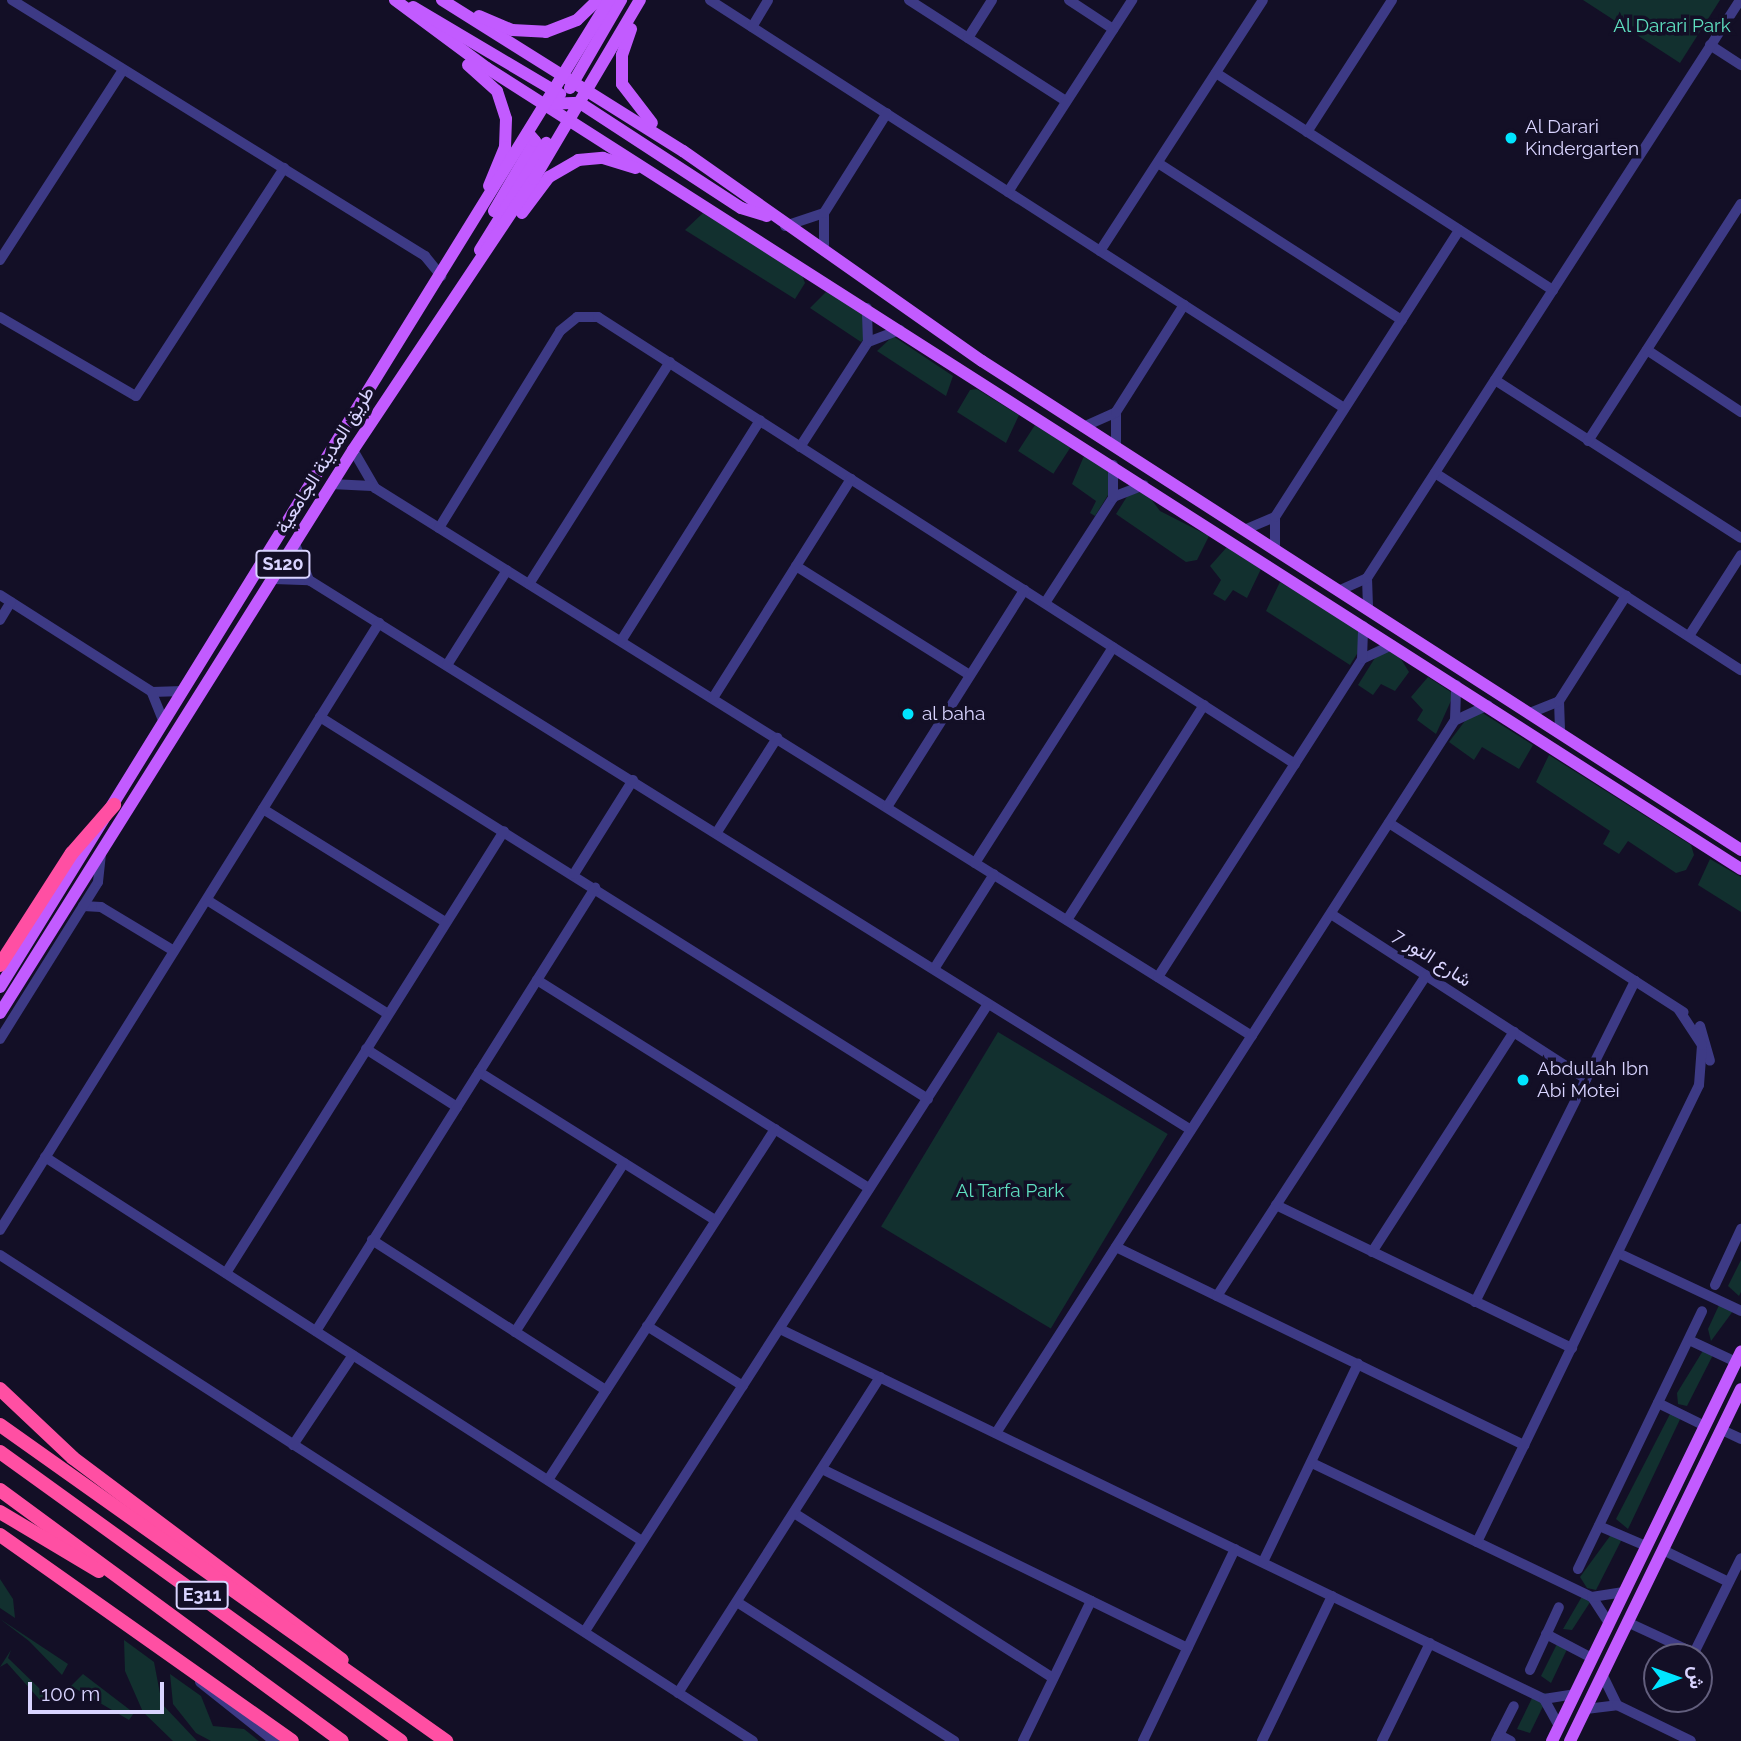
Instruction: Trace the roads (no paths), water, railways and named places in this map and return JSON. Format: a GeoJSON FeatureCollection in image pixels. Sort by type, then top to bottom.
{"type":"FeatureCollection","features":[{"type":"Feature","properties":{"kind":"highway"},"geometry":{"type":"LineString","coordinates":[[0,965],[72,853],[114,805]]}},
{"type":"Feature","properties":{"kind":"highway"},"geometry":{"type":"LineString","coordinates":[[0,1390],[74,1458],[198,1547],[357,1676]]}},
{"type":"Feature","properties":{"kind":"highway"},"geometry":{"type":"LineString","coordinates":[[0,1425],[446,1741]]}},
{"type":"Feature","properties":{"kind":"highway","name":"E311"},"geometry":{"type":"LineString","coordinates":[[0,1452],[401,1741]]}},
{"type":"Feature","properties":{"kind":"highway","name":"E311"},"geometry":{"type":"LineString","coordinates":[[0,1490],[342,1741]]}},
{"type":"Feature","properties":{"kind":"highway"},"geometry":{"type":"LineString","coordinates":[[0,1512],[146,1598]]}},
{"type":"Feature","properties":{"kind":"highway"},"geometry":{"type":"LineString","coordinates":[[0,1535],[292,1741]]}},
{"type":"Feature","properties":{"kind":"main road"},"geometry":{"type":"LineString","coordinates":[[395,0],[444,16],[522,64],[538,60]]}},
{"type":"Feature","properties":{"kind":"main road"},"geometry":{"type":"LineString","coordinates":[[395,0],[465,53],[545,104],[588,91],[638,3]]}},
{"type":"Feature","properties":{"kind":"main road"},"geometry":{"type":"LineString","coordinates":[[395,0],[430,37],[488,80],[503,104],[505,147],[485,204]]}},
{"type":"Feature","properties":{"kind":"main road"},"geometry":{"type":"LineString","coordinates":[[442,0],[538,60],[570,98],[657,174],[1741,869]]}},
{"type":"Feature","properties":{"kind":"main road"},"geometry":{"type":"LineString","coordinates":[[455,8],[537,33],[577,20],[598,0]]}},
{"type":"Feature","properties":{"kind":"main road","name":"طريق المدينة الجامعية"},"geometry":{"type":"LineString","coordinates":[[0,1013],[331,484],[497,238],[570,98],[609,0]]}},
{"type":"Feature","properties":{"kind":"main road"},"geometry":{"type":"LineString","coordinates":[[483,244],[570,98],[621,0]]}},
{"type":"Feature","properties":{"kind":"main road"},"geometry":{"type":"LineString","coordinates":[[638,3],[622,55],[625,93],[683,151]]}},
{"type":"Feature","properties":{"kind":"main road"},"geometry":{"type":"LineString","coordinates":[[414,8],[553,92],[570,98],[741,208],[769,216]]}},
{"type":"Feature","properties":{"kind":"main road"},"geometry":{"type":"LineString","coordinates":[[588,91],[683,151],[826,257],[1078,424],[1741,850]]}},
{"type":"Feature","properties":{"kind":"main road","name":"طريق المدينة الجامعية"},"geometry":{"type":"LineString","coordinates":[[0,987],[164,726],[545,104],[553,92],[570,98]]}},
{"type":"Feature","properties":{"kind":"main road"},"geometry":{"type":"LineString","coordinates":[[477,264],[488,222],[535,141],[528,133]]}},
{"type":"Feature","properties":{"kind":"main road"},"geometry":{"type":"LineString","coordinates":[[497,238],[549,177],[579,160],[615,160],[657,174]]}},
{"type":"Feature","properties":{"kind":"main road"},"geometry":{"type":"LineString","coordinates":[[1011,400],[1022,397],[1078,424]]}},
{"type":"Feature","properties":{"kind":"main road"},"geometry":{"type":"LineString","coordinates":[[1549,745],[1591,761],[1595,755]]}},
{"type":"Feature","properties":{"kind":"main road"},"geometry":{"type":"LineString","coordinates":[[1552,1741],[1738,1357]]}},
{"type":"Feature","properties":{"kind":"main road"},"geometry":{"type":"LineString","coordinates":[[1570,1741],[1741,1389]]}},
{"type":"Feature","properties":{"kind":"main road"},"geometry":{"type":"LineString","coordinates":[[1688,1499],[1681,1494],[1694,1448]]}},
{"type":"Feature","properties":{"kind":"street"},"geometry":{"type":"LineString","coordinates":[[12,0],[425,256],[441,276]]}},
{"type":"Feature","properties":{"kind":"street"},"geometry":{"type":"LineString","coordinates":[[710,0],[1344,408]]}},
{"type":"Feature","properties":{"kind":"street"},"geometry":{"type":"LineString","coordinates":[[752,27],[768,0]]}},
{"type":"Feature","properties":{"kind":"street"},"geometry":{"type":"LineString","coordinates":[[909,0],[1066,101]]}},
{"type":"Feature","properties":{"kind":"street"},"geometry":{"type":"LineString","coordinates":[[968,38],[992,0]]}},
{"type":"Feature","properties":{"kind":"street"},"geometry":{"type":"LineString","coordinates":[[1069,0],[1113,29]]}},
{"type":"Feature","properties":{"kind":"street"},"geometry":{"type":"LineString","coordinates":[[1008,192],[1132,0]]}},
{"type":"Feature","properties":{"kind":"street"},"geometry":{"type":"LineString","coordinates":[[1100,251],[1263,0]]}},
{"type":"Feature","properties":{"kind":"street"},"geometry":{"type":"LineString","coordinates":[[1307,132],[1392,0]]}},
{"type":"Feature","properties":{"kind":"street"},"geometry":{"type":"LineString","coordinates":[[1338,591],[1367,578],[1740,0]]}},
{"type":"Feature","properties":{"kind":"street"},"geometry":{"type":"LineString","coordinates":[[1710,45],[1741,65]]}},
{"type":"Feature","properties":{"kind":"street"},"geometry":{"type":"LineString","coordinates":[[0,260],[122,70]]}},
{"type":"Feature","properties":{"kind":"street"},"geometry":{"type":"LineString","coordinates":[[1216,72],[1553,290]]}},
{"type":"Feature","properties":{"kind":"street"},"geometry":{"type":"LineString","coordinates":[[826,257],[824,213],[887,113]]}},
{"type":"Feature","properties":{"kind":"street"},"geometry":{"type":"LineString","coordinates":[[1158,163],[1402,320]]}},
{"type":"Feature","properties":{"kind":"street"},"geometry":{"type":"LineString","coordinates":[[0,317],[136,396],[284,168]]}},
{"type":"Feature","properties":{"kind":"street"},"geometry":{"type":"LineString","coordinates":[[1588,441],[1741,204]]}},
{"type":"Feature","properties":{"kind":"street"},"geometry":{"type":"LineString","coordinates":[[783,227],[824,213]]}},
{"type":"Feature","properties":{"kind":"street"},"geometry":{"type":"LineString","coordinates":[[1275,550],[1275,517],[1459,230]]}},
{"type":"Feature","properties":{"kind":"street"},"geometry":{"type":"LineString","coordinates":[[425,256],[451,259]]}},
{"type":"Feature","properties":{"kind":"street"},"geometry":{"type":"LineString","coordinates":[[1116,448],[1116,412],[1184,305]]}},
{"type":"Feature","properties":{"kind":"street"},"geometry":{"type":"LineString","coordinates":[[800,447],[868,342],[866,308]]}},
{"type":"Feature","properties":{"kind":"street"},"geometry":{"type":"LineString","coordinates":[[439,528],[557,337],[578,317],[598,317],[1295,764]]}},
{"type":"Feature","properties":{"kind":"street"},"geometry":{"type":"LineString","coordinates":[[868,342],[901,330]]}},
{"type":"Feature","properties":{"kind":"street"},"geometry":{"type":"LineString","coordinates":[[1647,350],[1741,412]]}},
{"type":"Feature","properties":{"kind":"street"},"geometry":{"type":"LineString","coordinates":[[529,584],[670,362]]}},
{"type":"Feature","properties":{"kind":"street"},"geometry":{"type":"LineString","coordinates":[[1495,380],[1741,538]]}},
{"type":"Feature","properties":{"kind":"street"},"geometry":{"type":"LineString","coordinates":[[1078,424],[1116,412]]}},
{"type":"Feature","properties":{"kind":"street"},"geometry":{"type":"LineString","coordinates":[[621,641],[760,421]]}},
{"type":"Feature","properties":{"kind":"street"},"geometry":{"type":"LineString","coordinates":[[353,450],[375,488]]}},
{"type":"Feature","properties":{"kind":"street"},"geometry":{"type":"LineString","coordinates":[[1045,603],[1112,498],[1113,465]]}},
{"type":"Feature","properties":{"kind":"street"},"geometry":{"type":"LineString","coordinates":[[1435,473],[1741,670]]}},
{"type":"Feature","properties":{"kind":"street"},"geometry":{"type":"LineString","coordinates":[[713,698],[851,479]]}},
{"type":"Feature","properties":{"kind":"street"},"geometry":{"type":"LineString","coordinates":[[331,484],[375,488],[1252,1036]]}},
{"type":"Feature","properties":{"kind":"street"},"geometry":{"type":"LineString","coordinates":[[1112,498],[1145,485]]}},
{"type":"Feature","properties":{"kind":"street"},"geometry":{"type":"LineString","coordinates":[[1244,530],[1275,517]]}},
{"type":"Feature","properties":{"kind":"street"},"geometry":{"type":"LineString","coordinates":[[295,544],[309,580]]}},
{"type":"Feature","properties":{"kind":"street"},"geometry":{"type":"LineString","coordinates":[[1689,636],[1741,555]]}},
{"type":"Feature","properties":{"kind":"street"},"geometry":{"type":"LineString","coordinates":[[796,566],[970,675]]}},
{"type":"Feature","properties":{"kind":"street"},"geometry":{"type":"LineString","coordinates":[[447,665],[507,570]]}},
{"type":"Feature","properties":{"kind":"street"},"geometry":{"type":"LineString","coordinates":[[1367,578],[1368,610]]}},
{"type":"Feature","properties":{"kind":"street"},"geometry":{"type":"LineString","coordinates":[[274,579],[309,580],[1191,1130]]}},
{"type":"Feature","properties":{"kind":"street"},"geometry":{"type":"LineString","coordinates":[[887,807],[1024,590]]}},
{"type":"Feature","properties":{"kind":"street"},"geometry":{"type":"LineString","coordinates":[[0,595],[152,692],[164,726]]}},
{"type":"Feature","properties":{"kind":"street"},"geometry":{"type":"LineString","coordinates":[[1560,732],[1559,701],[1626,596]]}},
{"type":"Feature","properties":{"kind":"street"},"geometry":{"type":"LineString","coordinates":[[0,620],[11,603]]}},
{"type":"Feature","properties":{"kind":"street"},"geometry":{"type":"LineString","coordinates":[[0,1230],[379,623]]}},
{"type":"Feature","properties":{"kind":"street"},"geometry":{"type":"LineString","coordinates":[[1158,977],[1362,659],[1363,626]]}},
{"type":"Feature","properties":{"kind":"street"},"geometry":{"type":"LineString","coordinates":[[1362,659],[1393,645]]}},
{"type":"Feature","properties":{"kind":"street"},"geometry":{"type":"LineString","coordinates":[[975,863],[1113,647]]}},
{"type":"Feature","properties":{"kind":"street"},"geometry":{"type":"LineString","coordinates":[[996,1433],[1455,720],[1456,685]]}},
{"type":"Feature","properties":{"kind":"street"},"geometry":{"type":"LineString","coordinates":[[152,692],[187,688]]}},
{"type":"Feature","properties":{"kind":"street"},"geometry":{"type":"LineString","coordinates":[[1530,713],[1559,701]]}},
{"type":"Feature","properties":{"kind":"street"},"geometry":{"type":"LineString","coordinates":[[1067,920],[1204,705]]}},
{"type":"Feature","properties":{"kind":"street"},"geometry":{"type":"LineString","coordinates":[[1455,720],[1488,705]]}},
{"type":"Feature","properties":{"kind":"street"},"geometry":{"type":"LineString","coordinates":[[320,717],[574,874],[928,1099]]}},
{"type":"Feature","properties":{"kind":"street"},"geometry":{"type":"LineString","coordinates":[[717,832],[777,738]]}},
{"type":"Feature","properties":{"kind":"street"},"geometry":{"type":"LineString","coordinates":[[574,874],[633,780]]}},
{"type":"Feature","properties":{"kind":"street"},"geometry":{"type":"LineString","coordinates":[[263,809],[445,922]]}},
{"type":"Feature","properties":{"kind":"street"},"geometry":{"type":"LineString","coordinates":[[1389,824],[1698,1023],[1710,1048],[1699,1085],[1477,1542]]}},
{"type":"Feature","properties":{"kind":"street"},"geometry":{"type":"LineString","coordinates":[[226,1273],[504,831]]}},
{"type":"Feature","properties":{"kind":"street"},"geometry":{"type":"LineString","coordinates":[[0,1039],[94,889],[101,853]]}},
{"type":"Feature","properties":{"kind":"street"},"geometry":{"type":"LineString","coordinates":[[934,969],[994,874]]}},
{"type":"Feature","properties":{"kind":"street"},"geometry":{"type":"LineString","coordinates":[[316,1331],[595,888]]}},
{"type":"Feature","properties":{"kind":"street"},"geometry":{"type":"LineString","coordinates":[[94,889],[101,907]]}},
{"type":"Feature","properties":{"kind":"street"},"geometry":{"type":"LineString","coordinates":[[207,900],[388,1014]]}},
{"type":"Feature","properties":{"kind":"street"},"geometry":{"type":"LineString","coordinates":[[83,906],[101,907],[174,951]]}},
{"type":"Feature","properties":{"kind":"street","name":"شارع النور 7"},"geometry":{"type":"LineString","coordinates":[[1331,914],[1586,1079]]}},
{"type":"Feature","properties":{"kind":"street"},"geometry":{"type":"LineString","coordinates":[[1217,1296],[1426,975]]}},
{"type":"Feature","properties":{"kind":"street"},"geometry":{"type":"LineString","coordinates":[[537,980],[869,1188]]}},
{"type":"Feature","properties":{"kind":"street"},"geometry":{"type":"LineString","coordinates":[[1475,1302],[1635,981]]}},
{"type":"Feature","properties":{"kind":"street"},"geometry":{"type":"LineString","coordinates":[[585,1631],[988,1004]]}},
{"type":"Feature","properties":{"kind":"street"},"geometry":{"type":"LineString","coordinates":[[1372,1252],[1514,1032]]}},
{"type":"Feature","properties":{"kind":"street"},"geometry":{"type":"LineString","coordinates":[[366,1049],[457,1107]]}},
{"type":"Feature","properties":{"kind":"street"},"geometry":{"type":"LineString","coordinates":[[479,1072],[715,1220]]}},
{"type":"Feature","properties":{"kind":"street"},"geometry":{"type":"LineString","coordinates":[[548,1480],[775,1129]]}},
{"type":"Feature","properties":{"kind":"street"},"geometry":{"type":"LineString","coordinates":[[46,1157],[642,1541]]}},
{"type":"Feature","properties":{"kind":"street"},"geometry":{"type":"LineString","coordinates":[[515,1332],[624,1163]]}},
{"type":"Feature","properties":{"kind":"street"},"geometry":{"type":"LineString","coordinates":[[1276,1205],[1572,1348]]}},
{"type":"Feature","properties":{"kind":"street"},"geometry":{"type":"LineString","coordinates":[[1715,1285],[1740,1235]]}},
{"type":"Feature","properties":{"kind":"street"},"geometry":{"type":"LineString","coordinates":[[372,1240],[606,1391]]}},
{"type":"Feature","properties":{"kind":"street"},"geometry":{"type":"LineString","coordinates":[[1116,1248],[1524,1445]]}},
{"type":"Feature","properties":{"kind":"street"},"geometry":{"type":"LineString","coordinates":[[1618,1253],[1741,1311]]}},
{"type":"Feature","properties":{"kind":"street"},"geometry":{"type":"LineString","coordinates":[[0,1255],[753,1741]]}},
{"type":"Feature","properties":{"kind":"street"},"geometry":{"type":"LineString","coordinates":[[1578,1569],[1702,1311]]}},
{"type":"Feature","properties":{"kind":"street"},"geometry":{"type":"LineString","coordinates":[[647,1326],[743,1386]]}},
{"type":"Feature","properties":{"kind":"street"},"geometry":{"type":"LineString","coordinates":[[780,1329],[1544,1699],[1559,1726]]}},
{"type":"Feature","properties":{"kind":"street"},"geometry":{"type":"LineString","coordinates":[[1689,1340],[1738,1357]]}},
{"type":"Feature","properties":{"kind":"street"},"geometry":{"type":"LineString","coordinates":[[293,1445],[353,1355]]}},
{"type":"Feature","properties":{"kind":"street"},"geometry":{"type":"LineString","coordinates":[[1263,1562],[1358,1364]]}},
{"type":"Feature","properties":{"kind":"street"},"geometry":{"type":"LineString","coordinates":[[678,1693],[880,1377]]}},
{"type":"Feature","properties":{"kind":"street"},"geometry":{"type":"LineString","coordinates":[[1658,1403],[1705,1426]]}},
{"type":"Feature","properties":{"kind":"street"},"geometry":{"type":"LineString","coordinates":[[1721,1430],[1741,1440]]}},
{"type":"Feature","properties":{"kind":"street"},"geometry":{"type":"LineString","coordinates":[[1312,1463],[1592,1597],[1609,1623]]}},
{"type":"Feature","properties":{"kind":"street"},"geometry":{"type":"LineString","coordinates":[[822,1469],[1187,1648]]}},
{"type":"Feature","properties":{"kind":"street"},"geometry":{"type":"LineString","coordinates":[[794,1513],[1053,1678]]}},
{"type":"Feature","properties":{"kind":"street"},"geometry":{"type":"LineString","coordinates":[[1599,1525],[1646,1546]]}},
{"type":"Feature","properties":{"kind":"street"},"geometry":{"type":"LineString","coordinates":[[1143,1741],[1235,1549]]}},
{"type":"Feature","properties":{"kind":"street"},"geometry":{"type":"LineString","coordinates":[[1662,1550],[1729,1582]]}},
{"type":"Feature","properties":{"kind":"street"},"geometry":{"type":"LineString","coordinates":[[1699,1643],[1741,1558]]}},
{"type":"Feature","properties":{"kind":"street"},"geometry":{"type":"LineString","coordinates":[[1592,1597],[1624,1592]]}},
{"type":"Feature","properties":{"kind":"street"},"geometry":{"type":"LineString","coordinates":[[1262,1741],[1332,1596]]}},
{"type":"Feature","properties":{"kind":"street"},"geometry":{"type":"LineString","coordinates":[[1023,1741],[1091,1601]]}},
{"type":"Feature","properties":{"kind":"street"},"geometry":{"type":"LineString","coordinates":[[737,1602],[954,1741]]}},
{"type":"Feature","properties":{"kind":"street"},"geometry":{"type":"LineString","coordinates":[[1530,1670],[1559,1607]]}},
{"type":"Feature","properties":{"kind":"street"},"geometry":{"type":"LineString","coordinates":[[1628,1622],[1669,1643]]}},
{"type":"Feature","properties":{"kind":"street"},"geometry":{"type":"LineString","coordinates":[[1546,1634],[1592,1658]]}},
{"type":"Feature","properties":{"kind":"street"},"geometry":{"type":"LineString","coordinates":[[1382,1741],[1430,1643]]}},
{"type":"Feature","properties":{"kind":"street"},"geometry":{"type":"LineString","coordinates":[[191,1670],[212,1694],[274,1741]]}},
{"type":"Feature","properties":{"kind":"street"},"geometry":{"type":"LineString","coordinates":[[1602,1674],[1616,1705]]}},
{"type":"Feature","properties":{"kind":"street"},"geometry":{"type":"LineString","coordinates":[[1544,1699],[1574,1694]]}},
{"type":"Feature","properties":{"kind":"street"},"geometry":{"type":"LineString","coordinates":[[1586,1709],[1616,1705],[1691,1741]]}},
{"type":"Feature","properties":{"kind":"street"},"geometry":{"type":"LineString","coordinates":[[1511,1741],[1498,1738],[1514,1706]]}},
{"type":"Feature","properties":{"kind":"place","name":"Al Darari Kindergarten"},"geometry":{"type":"Point","coordinates":[1511,138]}},
{"type":"Feature","properties":{"kind":"place","name":"al baha"},"geometry":{"type":"Point","coordinates":[908,714]}},
{"type":"Feature","properties":{"kind":"place","name":"Abdullah Ibn Abi Motei"},"geometry":{"type":"Point","coordinates":[1523,1080]}},
{"type":"Feature","properties":{"kind":"park label","name":"Al Darari Park"},"geometry":{"type":"Point","coordinates":[1672,26]}},
{"type":"Feature","properties":{"kind":"park label","name":"Al Tarfa Park"},"geometry":{"type":"Point","coordinates":[1010,1191]}}]}
